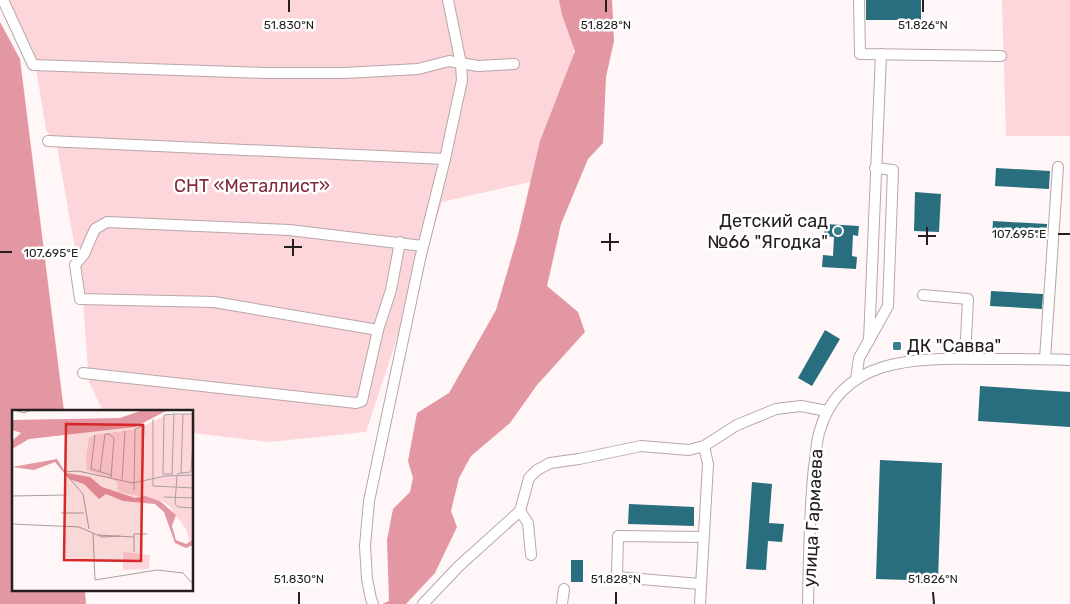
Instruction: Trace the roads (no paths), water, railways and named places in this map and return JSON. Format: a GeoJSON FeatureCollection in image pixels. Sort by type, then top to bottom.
{"type":"FeatureCollection","features":[{"type":"Feature","properties":{"kind":"street"},"geometry":{"type":"LineString","coordinates":[[3,0],[33,65],[266,73],[344,73],[418,69],[449,61],[478,66],[514,64]]}},
{"type":"Feature","properties":{"kind":"street"},"geometry":{"type":"LineString","coordinates":[[372,602],[367,579],[366,546],[370,500],[423,246],[445,159],[462,80],[461,64],[448,0]]}},
{"type":"Feature","properties":{"kind":"street"},"geometry":{"type":"LineString","coordinates":[[859,0],[860,54],[1001,56]]}},
{"type":"Feature","properties":{"kind":"street"},"geometry":{"type":"LineString","coordinates":[[869,341],[881,54]]}},
{"type":"Feature","properties":{"kind":"street"},"geometry":{"type":"LineString","coordinates":[[48,141],[445,159]]}},
{"type":"Feature","properties":{"kind":"street"},"geometry":{"type":"LineString","coordinates":[[1045,359],[1058,167]]}},
{"type":"Feature","properties":{"kind":"street"},"geometry":{"type":"LineString","coordinates":[[856,380],[859,358],[888,306],[893,170],[875,168]]}},
{"type":"Feature","properties":{"kind":"street"},"geometry":{"type":"LineString","coordinates":[[378,330],[214,302],[80,299],[75,265],[84,254],[95,228],[107,222],[289,230],[423,246]]}},
{"type":"Feature","properties":{"kind":"street"},"geometry":{"type":"LineString","coordinates":[[83,373],[356,403],[362,401],[378,330],[392,290],[400,242]]}},
{"type":"Feature","properties":{"kind":"street"},"geometry":{"type":"LineString","coordinates":[[923,295],[968,299],[965,358]]}},
{"type":"Feature","properties":{"kind":"street","name":"улица Гармаева"},"geometry":{"type":"LineString","coordinates":[[808,604],[812,490],[818,434],[827,411],[838,396],[856,380],[887,366],[905,361],[930,358],[1070,360]]}},
{"type":"Feature","properties":{"kind":"street"},"geometry":{"type":"LineString","coordinates":[[423,604],[459,566],[520,511],[529,478],[537,470],[550,463],[641,446],[689,450],[704,446],[738,424],[776,409],[801,406],[827,411]]}},
{"type":"Feature","properties":{"kind":"street"},"geometry":{"type":"LineString","coordinates":[[700,604],[708,464],[704,446]]}},
{"type":"Feature","properties":{"kind":"street"},"geometry":{"type":"LineString","coordinates":[[520,511],[528,523],[532,554]]}},
{"type":"Feature","properties":{"kind":"street"},"geometry":{"type":"LineString","coordinates":[[700,584],[617,577],[618,536],[703,537]]}},
{"type":"Feature","properties":{"kind":"street"},"geometry":{"type":"LineString","coordinates":[[562,604],[564,589]]}},
{"type":"Feature","properties":{"kind":"place","name":"Детский сад №66 \"Ягодка\""},"geometry":{"type":"Point","coordinates":[838,231]}},
{"type":"Feature","properties":{"kind":"place","name":"ДК \"Савва\""},"geometry":{"type":"Point","coordinates":[897,346]}},
{"type":"Feature","properties":{"kind":"park label","name":"СНТ «Металлист»"},"geometry":{"type":"Point","coordinates":[252,186]}}]}
